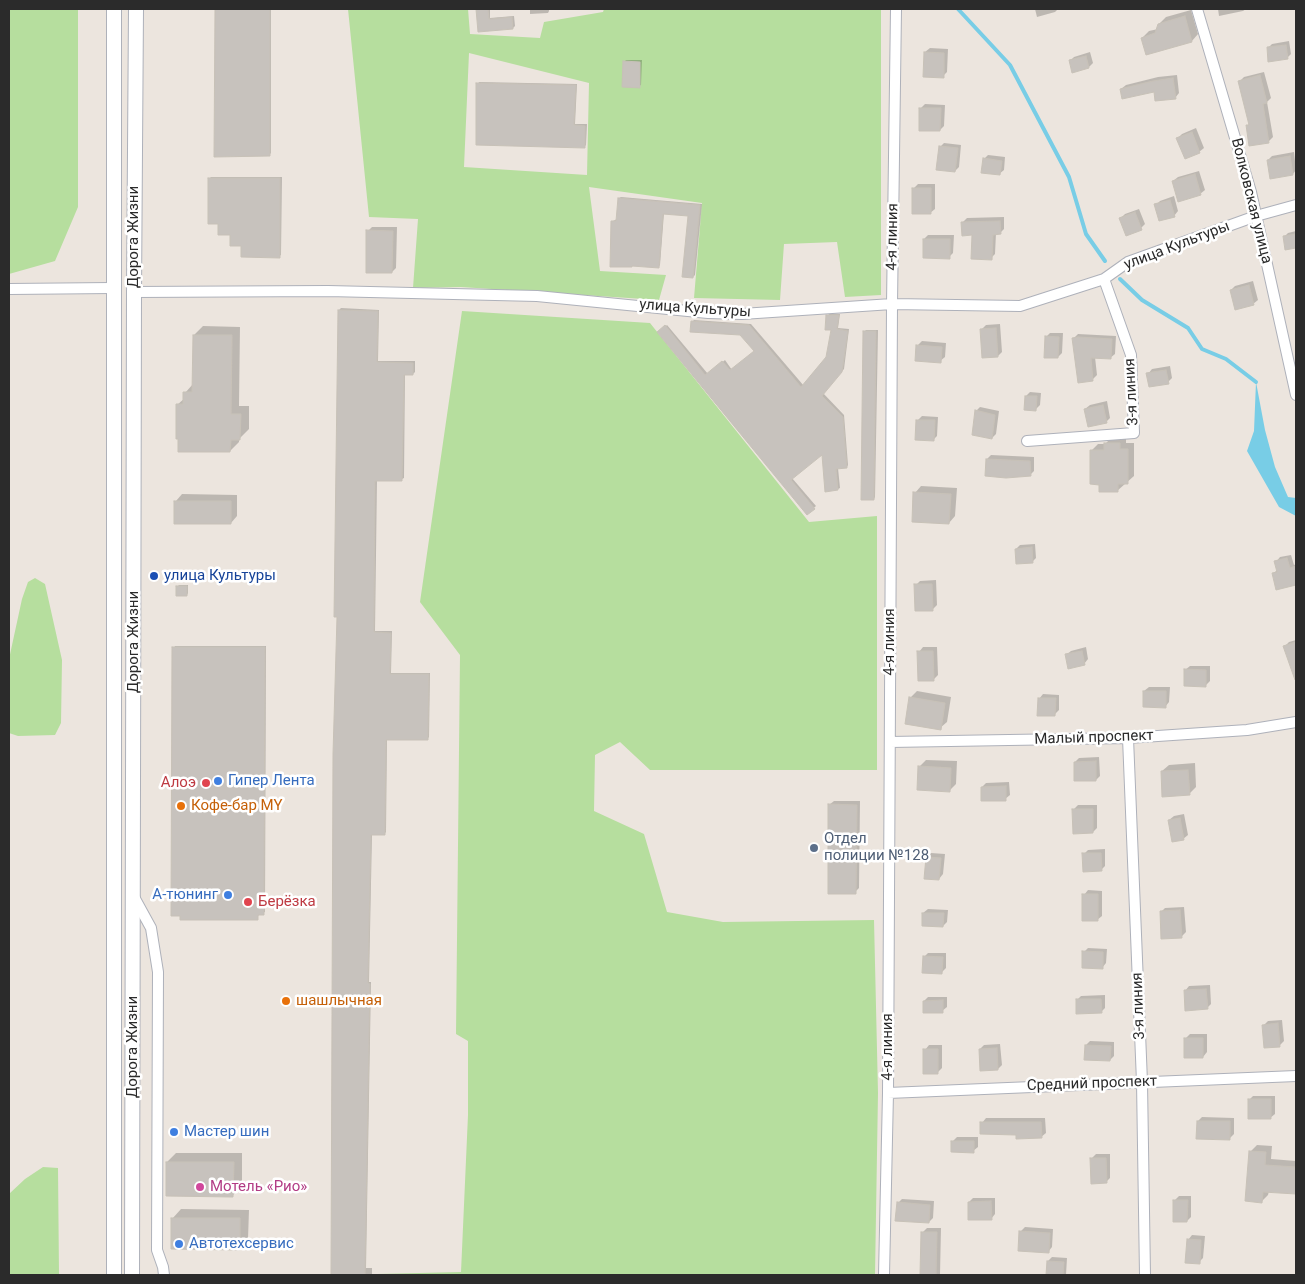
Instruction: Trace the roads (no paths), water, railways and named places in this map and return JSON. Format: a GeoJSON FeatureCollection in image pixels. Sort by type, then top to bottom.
{"type":"FeatureCollection","features":[{"type":"Feature","properties":{"kind":"main road","name":"Дорога Жизни"},"geometry":{"type":"LineString","coordinates":[[114,9],[112,288],[114,1275]]}},
{"type":"Feature","properties":{"kind":"main road","name":"Дорога Жизни"},"geometry":{"type":"LineString","coordinates":[[132,1275],[136,9]]}},
{"type":"Feature","properties":{"kind":"street","name":"4-я линия"},"geometry":{"type":"LineString","coordinates":[[884,1275],[888,1093],[892,304],[896,9]]}},
{"type":"Feature","properties":{"kind":"street","name":"Волковская улица"},"geometry":{"type":"LineString","coordinates":[[1198,9],[1251,192],[1296,395]]}},
{"type":"Feature","properties":{"kind":"street","name":"улица Культуры"},"geometry":{"type":"LineString","coordinates":[[134,292],[328,291],[537,296],[708,313],[742,314],[892,304],[1020,306],[1104,278],[1128,262],[1256,216],[1296,205]]}},
{"type":"Feature","properties":{"kind":"street","name":"3-я линия"},"geometry":{"type":"LineString","coordinates":[[1027,441],[1134,433],[1131,355],[1104,278]]}},
{"type":"Feature","properties":{"kind":"street"},"geometry":{"type":"LineString","coordinates":[[9,289],[112,288]]}},
{"type":"Feature","properties":{"kind":"street","name":"Малый проспект"},"geometry":{"type":"LineString","coordinates":[[890,742],[1128,738],[1247,730],[1296,722]]}},
{"type":"Feature","properties":{"kind":"street","name":"3-я линия"},"geometry":{"type":"LineString","coordinates":[[1128,738],[1142,1082],[1145,1275]]}},
{"type":"Feature","properties":{"kind":"street"},"geometry":{"type":"LineString","coordinates":[[133,896],[151,928],[158,972],[157,1250],[164,1275]]}},
{"type":"Feature","properties":{"kind":"street","name":"Средний проспект"},"geometry":{"type":"LineString","coordinates":[[888,1093],[1296,1076]]}},
{"type":"Feature","properties":{"kind":"water"},"geometry":{"type":"Polygon","coordinates":[[[1256,382],[1265,430],[1275,467],[1288,497],[1296,498],[1296,516],[1279,507],[1247,451],[1254,431],[1256,382]]]}},
{"type":"Feature","properties":{"kind":"waterway"},"geometry":{"type":"LineString","coordinates":[[958,9],[1010,65],[1069,177],[1086,234],[1105,261]]}},
{"type":"Feature","properties":{"kind":"waterway"},"geometry":{"type":"LineString","coordinates":[[1120,279],[1142,300],[1188,328],[1202,349],[1226,359],[1256,382]]}},
{"type":"Feature","properties":{"kind":"place","name":"улица Культуры"},"geometry":{"type":"Point","coordinates":[154,576]}},
{"type":"Feature","properties":{"kind":"place","name":"Гипер Лента"},"geometry":{"type":"Point","coordinates":[218,781]}},
{"type":"Feature","properties":{"kind":"place","name":"Алоэ"},"geometry":{"type":"Point","coordinates":[206,783]}},
{"type":"Feature","properties":{"kind":"place","name":"Кофе-бар MY"},"geometry":{"type":"Point","coordinates":[181,806]}},
{"type":"Feature","properties":{"kind":"place","name":"Отдел полиции №128"},"geometry":{"type":"Point","coordinates":[814,848]}},
{"type":"Feature","properties":{"kind":"place","name":"А-тюнинг"},"geometry":{"type":"Point","coordinates":[228,895]}},
{"type":"Feature","properties":{"kind":"place","name":"Берёзка"},"geometry":{"type":"Point","coordinates":[248,902]}},
{"type":"Feature","properties":{"kind":"place","name":"шашлычная"},"geometry":{"type":"Point","coordinates":[286,1001]}},
{"type":"Feature","properties":{"kind":"place","name":"Мастер шин"},"geometry":{"type":"Point","coordinates":[174,1132]}},
{"type":"Feature","properties":{"kind":"place","name":"Мотель «Рио»"},"geometry":{"type":"Point","coordinates":[200,1187]}},
{"type":"Feature","properties":{"kind":"place","name":"Автотехсервис"},"geometry":{"type":"Point","coordinates":[179,1244]}}]}
